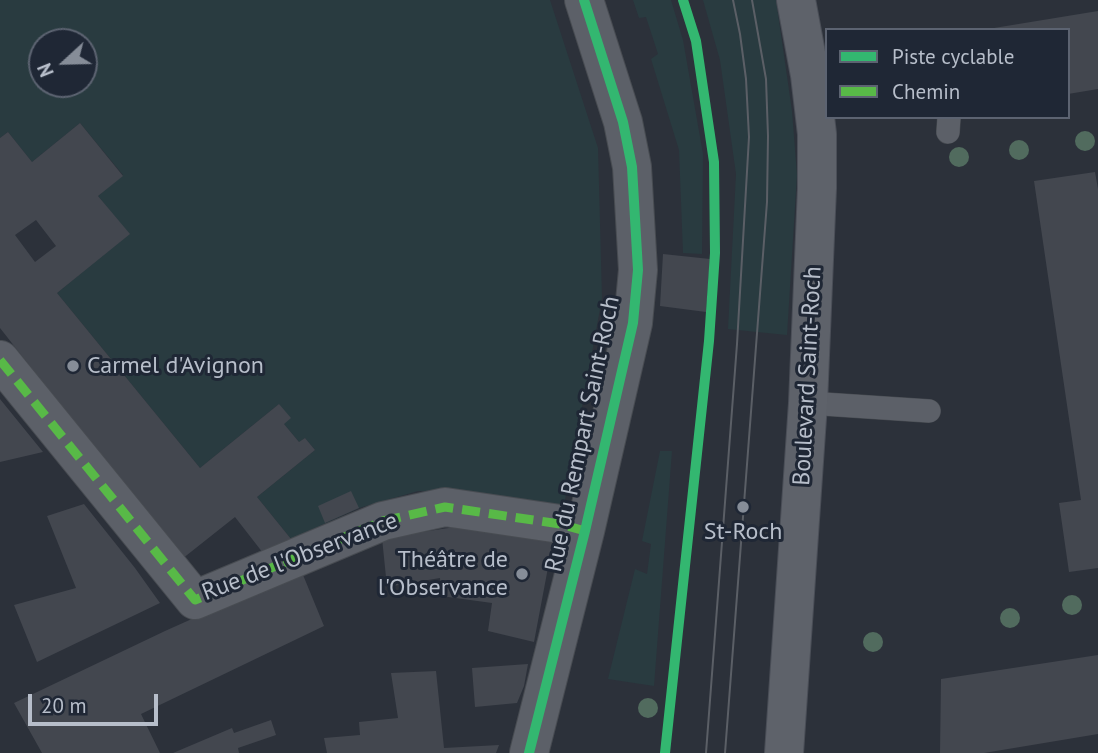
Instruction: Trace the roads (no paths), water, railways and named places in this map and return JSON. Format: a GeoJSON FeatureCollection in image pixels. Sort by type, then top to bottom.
{"type":"FeatureCollection","features":[{"type":"Feature","properties":{"kind":"main road","name":"Boulevard Saint-Roch"},"geometry":{"type":"LineString","coordinates":[[784,753],[808,403],[817,188],[817,134],[810,75],[796,0]]}},
{"type":"Feature","properties":{"kind":"street","name":"Rue du Rempart Saint-Roch"},"geometry":{"type":"LineString","coordinates":[[529,753],[634,323],[638,270],[632,167],[623,122],[584,0]]}},
{"type":"Feature","properties":{"kind":"street","name":"Rue de l'Observance"},"geometry":{"type":"LineString","coordinates":[[0,360],[195,600],[383,521],[445,507],[560,524],[585,531]]}},
{"type":"Feature","properties":{"kind":"lane"},"geometry":{"type":"LineString","coordinates":[[808,403],[929,411]]}},
{"type":"Feature","properties":{"kind":"tram line"},"geometry":{"type":"LineString","coordinates":[[706,753],[737,344],[749,137],[746,79],[733,0]]}},
{"type":"Feature","properties":{"kind":"tram line"},"geometry":{"type":"LineString","coordinates":[[725,753],[767,202],[766,79],[752,0]]}},
{"type":"Feature","properties":{"kind":"place","name":"Carmel d'Avignon"},"geometry":{"type":"Point","coordinates":[73,366]}},
{"type":"Feature","properties":{"kind":"place","name":"St-Roch"},"geometry":{"type":"Point","coordinates":[743,507]}},
{"type":"Feature","properties":{"kind":"place","name":"Théâtre de l'Observance"},"geometry":{"type":"Point","coordinates":[522,574]}}]}
